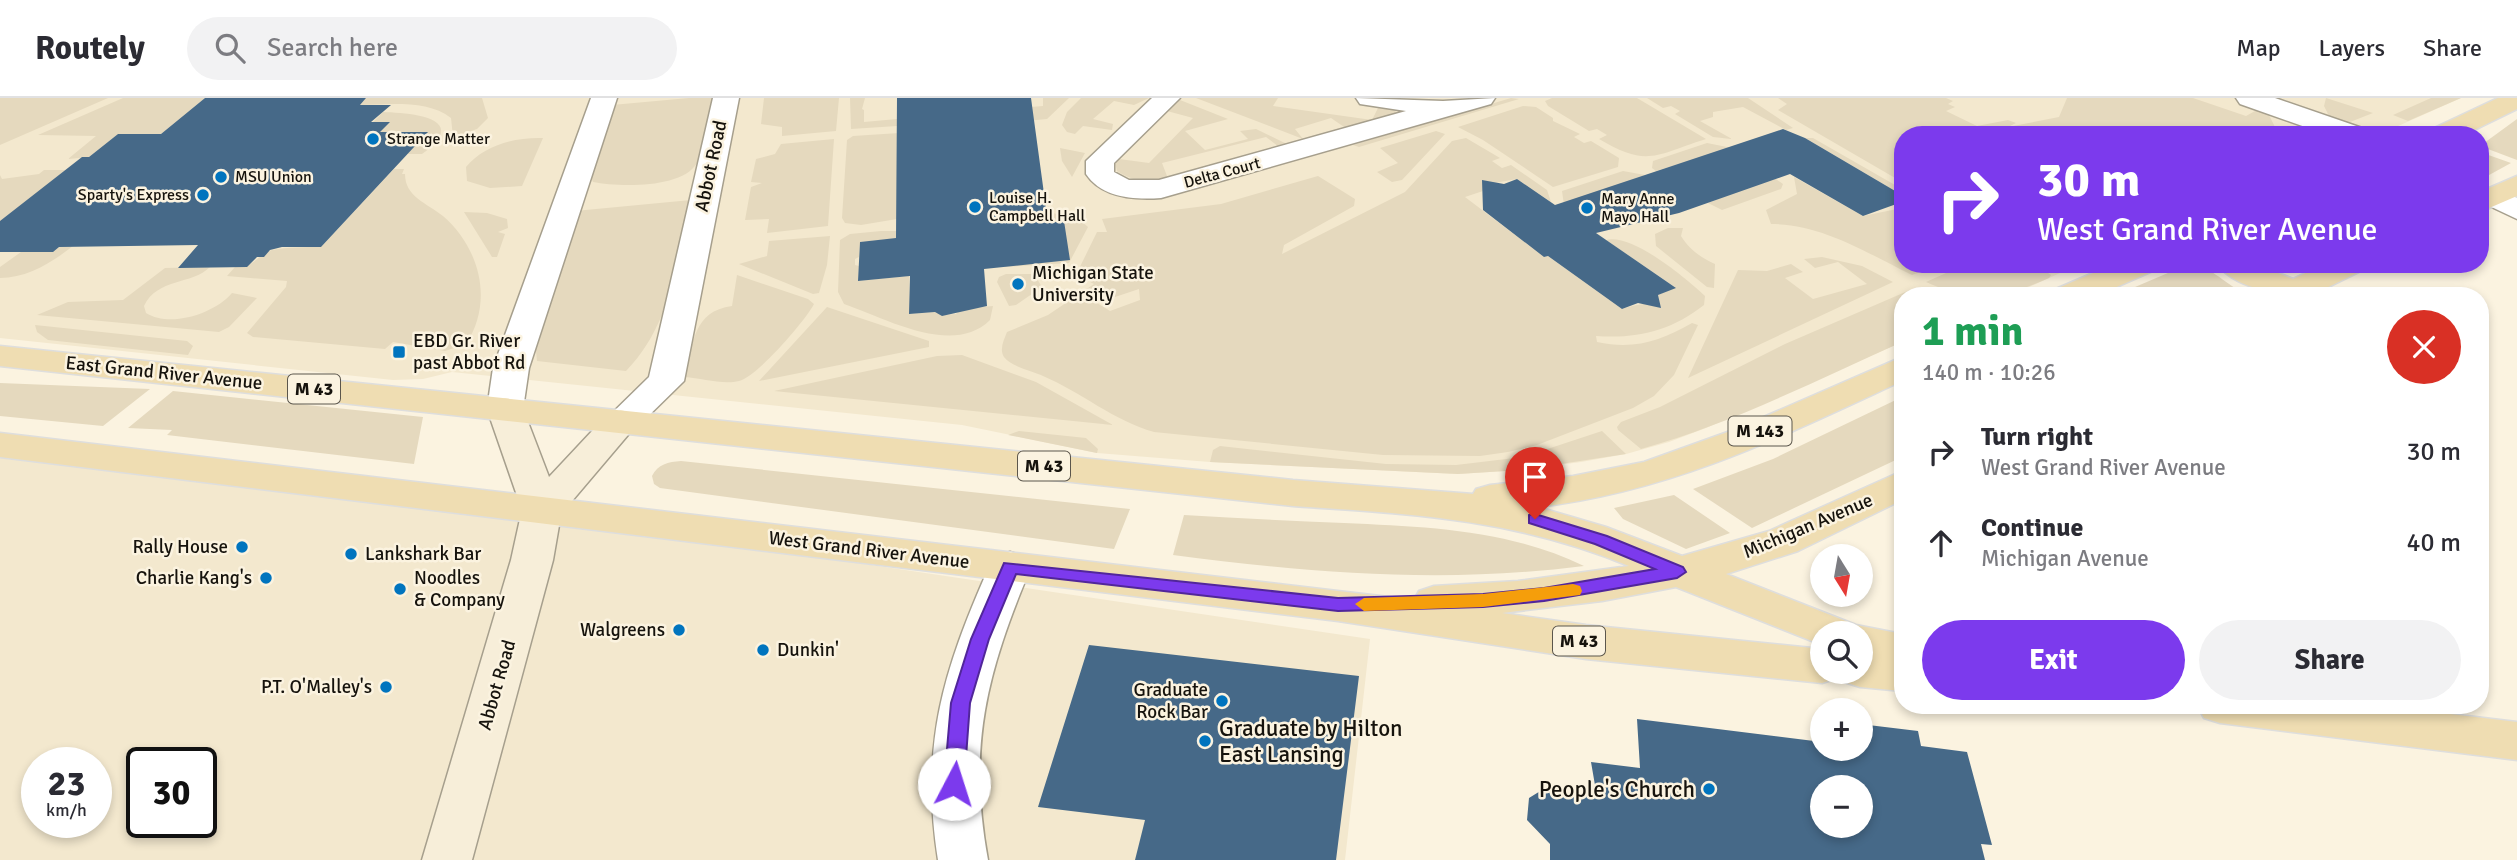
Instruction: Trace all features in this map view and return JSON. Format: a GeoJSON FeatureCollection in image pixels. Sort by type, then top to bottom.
{"type":"FeatureCollection","features":[{"type":"Feature","properties":{"kind":"main road"},"geometry":{"type":"LineString","coordinates":[[2461,126],[2517,99]]}},
{"type":"Feature","properties":{"kind":"main road"},"geometry":{"type":"LineString","coordinates":[[2089,287],[2121,273]]}},
{"type":"Feature","properties":{"kind":"main road"},"geometry":{"type":"LineString","coordinates":[[2248,273],[2277,287]]}},
{"type":"Feature","properties":{"kind":"main road"},"geometry":{"type":"LineString","coordinates":[[2302,287],[2331,273]]}},
{"type":"Feature","properties":{"kind":"main road","name":"East Grand River Avenue"},"geometry":{"type":"LineString","coordinates":[[0,356],[621,422]]}},
{"type":"Feature","properties":{"kind":"main road","name":"M 143"},"geometry":{"type":"LineString","coordinates":[[1406,501],[1543,494],[1656,472],[1725,446],[1894,372]]}},
{"type":"Feature","properties":{"kind":"main road"},"geometry":{"type":"LineString","coordinates":[[505,409],[542,510],[621,422]]}},
{"type":"Feature","properties":{"kind":"main road","name":"M 43"},"geometry":{"type":"LineString","coordinates":[[621,422],[1279,491],[1481,508],[1546,522],[1601,540],[1771,611],[1810,624]]}},
{"type":"Feature","properties":{"kind":"main road","name":"M 43"},"geometry":{"type":"LineString","coordinates":[[0,445],[542,510]]}},
{"type":"Feature","properties":{"kind":"main road","name":"Michigan Avenue"},"geometry":{"type":"LineString","coordinates":[[1338,605],[1483,600],[1544,594],[1677,572],[1769,546],[1894,488]]}},
{"type":"Feature","properties":{"kind":"main road","name":"West Grand River Avenue"},"geometry":{"type":"LineString","coordinates":[[542,510],[1338,605],[1586,642],[1810,665]]}},
{"type":"Feature","properties":{"kind":"main road","name":"Abbot Road"},"geometry":{"type":"LineString","coordinates":[[447,860],[532,560],[542,510]]}},
{"type":"Feature","properties":{"kind":"main road"},"geometry":{"type":"LineString","coordinates":[[1873,643],[1894,649]]}},
{"type":"Feature","properties":{"kind":"main road"},"geometry":{"type":"LineString","coordinates":[[1873,671],[1894,673]]}},
{"type":"Feature","properties":{"kind":"main road"},"geometry":{"type":"LineString","coordinates":[[2294,714],[2517,741]]}},
{"type":"Feature","properties":{"kind":"street"},"geometry":{"type":"LineString","coordinates":[[505,409],[511,368],[604,98]]}},
{"type":"Feature","properties":{"kind":"street","name":"Abbot Road"},"geometry":{"type":"LineString","coordinates":[[621,422],[666,381],[726,98]]}},
{"type":"Feature","properties":{"kind":"street","name":"Delta Court"},"geometry":{"type":"LineString","coordinates":[[1167,98],[1100,161],[1100,174],[1105,180],[1125,188],[1161,189],[1482,98]]}},
{"type":"Feature","properties":{"kind":"street","name":"Delta Court"},"geometry":{"type":"LineString","coordinates":[[1369,98],[1448,108]]}},
{"type":"Feature","properties":{"kind":"street"},"geometry":{"type":"LineString","coordinates":[[2249,98],[2329,126]]}},
{"type":"Feature","properties":{"kind":"street"},"geometry":{"type":"LineString","coordinates":[[963,860],[954,784],[960,703],[980,639],[1010,567]]}},
{"type":"Feature","properties":{"kind":"shaded area","name":"Michigan State University"},"geometry":{"type":"Polygon","coordinates":[[[0,98],[2461,98],[2398,126],[1894,126],[1894,273],[2060,273],[2029,287],[1894,287],[1894,346],[1669,442],[1626,454],[1521,470],[1458,474],[1210,462],[1097,453],[962,425],[452,372],[423,379],[393,380],[0,338],[0,98]]]}},
{"type":"Feature","properties":{"kind":"shaded area"},"geometry":{"type":"Polygon","coordinates":[[[0,98],[108,98],[0,145],[0,98]]]}},
{"type":"Feature","properties":{"kind":"shaded area"},"geometry":{"type":"Polygon","coordinates":[[[123,98],[205,98],[161,134],[118,134],[89,157],[68,159],[96,136],[38,135],[123,98]]]}},
{"type":"Feature","properties":{"kind":"shaded area"},"geometry":{"type":"Polygon","coordinates":[[[366,98],[482,98],[488,118],[477,129],[453,137],[451,118],[441,112],[406,104],[360,105],[366,98]]]}},
{"type":"Feature","properties":{"kind":"shaded area"},"geometry":{"type":"Polygon","coordinates":[[[714,98],[704,148],[697,163],[689,171],[678,178],[649,184],[618,185],[593,182],[589,173],[612,105],[714,98]]]}},
{"type":"Feature","properties":{"kind":"shaded area"},"geometry":{"type":"Polygon","coordinates":[[[764,98],[839,98],[836,131],[782,136],[782,127],[761,124],[764,98]]]}},
{"type":"Feature","properties":{"kind":"shaded area"},"geometry":{"type":"Polygon","coordinates":[[[850,98],[865,98],[862,109],[864,122],[908,118],[897,126],[851,129],[850,98]]]}},
{"type":"Feature","properties":{"kind":"shaded area"},"geometry":{"type":"Polygon","coordinates":[[[1043,98],[1069,98],[1047,119],[972,126],[972,112],[1043,106],[1043,98]]]}},
{"type":"Feature","properties":{"kind":"shaded area"},"geometry":{"type":"Polygon","coordinates":[[[1081,98],[1149,98],[1134,105],[1114,101],[1093,119],[1113,124],[1112,130],[1083,126],[1075,134],[1067,132],[1062,125],[1067,112],[1081,98]]]}},
{"type":"Feature","properties":{"kind":"shaded area"},"geometry":{"type":"Polygon","coordinates":[[[1196,98],[1278,98],[1273,106],[1372,120],[1378,108],[1395,110],[1396,113],[1347,129],[1331,118],[1295,129],[1303,139],[1196,98]]]}},
{"type":"Feature","properties":{"kind":"shaded area"},"geometry":{"type":"Polygon","coordinates":[[[1511,98],[1519,99],[1359,147],[1353,145],[1511,98]]]}},
{"type":"Feature","properties":{"kind":"shaded area"},"geometry":{"type":"Polygon","coordinates":[[[1552,98],[1637,98],[1706,139],[1652,156],[1629,153],[1599,139],[1607,135],[1597,129],[1589,131],[1548,106],[1545,101],[1552,98]]]}},
{"type":"Feature","properties":{"kind":"shaded area"},"geometry":{"type":"Polygon","coordinates":[[[1647,98],[1748,98],[1793,128],[1786,130],[1743,107],[1713,112],[1713,117],[1700,121],[1732,139],[1713,137],[1675,114],[1680,111],[1671,106],[1663,108],[1647,98]]]}},
{"type":"Feature","properties":{"kind":"shaded area"},"geometry":{"type":"Polygon","coordinates":[[[1778,98],[1946,98],[1953,101],[1948,104],[1955,107],[1946,111],[1977,126],[1894,126],[1894,177],[1778,110],[1787,104],[1778,98]]]}},
{"type":"Feature","properties":{"kind":"shaded area"},"geometry":{"type":"Polygon","coordinates":[[[2067,98],[2193,98],[2246,116],[2255,111],[2267,111],[2274,126],[2013,126],[2059,117],[2067,98]]]}},
{"type":"Feature","properties":{"kind":"shaded area"},"geometry":{"type":"Polygon","coordinates":[[[2326,98],[2373,113],[2345,124],[2330,118],[2324,106],[2326,98]]]}},
{"type":"Feature","properties":{"kind":"shaded area"},"geometry":{"type":"Polygon","coordinates":[[[2431,98],[2461,98],[2408,121],[2393,115],[2431,98]]]}},
{"type":"Feature","properties":{"kind":"shaded area"},"geometry":{"type":"Polygon","coordinates":[[[1180,100],[1228,119],[1185,131],[1205,150],[1248,139],[1240,131],[1256,129],[1293,147],[1279,147],[1266,137],[1162,163],[1167,176],[1149,182],[1117,171],[1115,162],[1119,159],[1149,163],[1193,118],[1167,111],[1180,100]]]}},
{"type":"Feature","properties":{"kind":"shaded area"},"geometry":{"type":"Polygon","coordinates":[[[1523,106],[1536,107],[1553,118],[1553,121],[1580,134],[1574,137],[1584,143],[1591,141],[1619,158],[1618,167],[1553,187],[1483,140],[1458,127],[1523,106]]]}},
{"type":"Feature","properties":{"kind":"shaded area"},"geometry":{"type":"Polygon","coordinates":[[[383,112],[420,116],[439,125],[441,132],[436,142],[422,154],[407,154],[427,132],[380,132],[390,122],[373,122],[383,112]]]}},
{"type":"Feature","properties":{"kind":"shaded area"},"geometry":{"type":"Polygon","coordinates":[[[2517,119],[2517,160],[2489,149],[2489,139],[2517,119]]]}},
{"type":"Feature","properties":{"kind":"shaded area"},"geometry":{"type":"Polygon","coordinates":[[[2008,120],[2016,123],[2010,126],[1977,126],[2008,120]]]}},
{"type":"Feature","properties":{"kind":"shaded area"},"geometry":{"type":"Polygon","coordinates":[[[1436,131],[1445,134],[1402,180],[1392,182],[1377,172],[1398,163],[1380,148],[1436,131]]]}},
{"type":"Feature","properties":{"kind":"shaded area"},"geometry":{"type":"Polygon","coordinates":[[[899,133],[909,217],[861,225],[845,223],[842,218],[847,140],[853,136],[899,133]]]}},
{"type":"Feature","properties":{"kind":"shaded area"},"geometry":{"type":"Polygon","coordinates":[[[543,138],[522,186],[490,188],[467,181],[466,167],[482,153],[511,141],[543,138]]]}},
{"type":"Feature","properties":{"kind":"shaded area"},"geometry":{"type":"Polygon","coordinates":[[[1466,138],[1500,158],[1492,161],[1502,168],[1511,165],[1547,190],[1551,202],[1517,179],[1483,185],[1483,191],[1465,197],[1544,257],[1548,256],[1622,309],[1659,300],[1658,295],[1675,287],[1606,240],[1630,243],[1644,250],[1705,296],[1704,305],[1666,327],[1626,336],[1596,336],[1597,342],[1635,344],[1669,335],[1692,323],[1698,325],[1674,375],[1654,396],[1633,408],[1537,445],[1508,452],[1480,456],[1383,455],[1154,432],[1125,421],[1004,357],[1002,348],[1007,332],[1048,315],[1094,284],[1076,275],[1097,232],[1107,232],[1102,219],[1221,204],[1318,176],[1355,199],[1354,206],[1284,245],[1282,254],[1405,192],[1452,141],[1466,138]],[[1139,289],[1097,303],[1110,311],[1140,300],[1139,289]]]}},
{"type":"Feature","properties":{"kind":"shaded area"},"geometry":{"type":"Polygon","coordinates":[[[1805,138],[1813,138],[1894,184],[1894,190],[1805,138]]]}},
{"type":"Feature","properties":{"kind":"shaded area"},"geometry":{"type":"Polygon","coordinates":[[[834,139],[828,226],[767,233],[769,219],[745,220],[751,187],[762,183],[751,182],[756,159],[775,154],[781,144],[834,139]]]}},
{"type":"Feature","properties":{"kind":"shaded area"},"geometry":{"type":"Polygon","coordinates":[[[1707,143],[1732,148],[1656,171],[1652,168],[1653,161],[1707,143]]]}},
{"type":"Feature","properties":{"kind":"shaded area"},"geometry":{"type":"Polygon","coordinates":[[[1060,148],[1085,153],[1072,177],[1062,161],[1060,148]]]}},
{"type":"Feature","properties":{"kind":"shaded area"},"geometry":{"type":"Polygon","coordinates":[[[2489,155],[2511,163],[2489,175],[2489,155]]]}},
{"type":"Feature","properties":{"kind":"shaded area"},"geometry":{"type":"Polygon","coordinates":[[[394,169],[404,169],[402,174],[405,174],[413,194],[456,229],[474,259],[481,293],[475,328],[466,344],[445,351],[393,342],[385,349],[253,337],[247,333],[286,287],[287,281],[227,276],[235,267],[247,265],[272,250],[321,247],[394,169]]]}},
{"type":"Feature","properties":{"kind":"shaded area"},"geometry":{"type":"Polygon","coordinates":[[[44,170],[66,170],[0,223],[0,175],[2,179],[39,174],[44,170]]]}},
{"type":"Feature","properties":{"kind":"shaded area"},"geometry":{"type":"Polygon","coordinates":[[[1623,171],[1645,175],[1564,205],[1562,191],[1623,171]]]}},
{"type":"Feature","properties":{"kind":"shaded area"},"geometry":{"type":"Polygon","coordinates":[[[1773,177],[1783,184],[1781,189],[1722,210],[1708,203],[1773,177]]]}},
{"type":"Feature","properties":{"kind":"shaded area"},"geometry":{"type":"Polygon","coordinates":[[[1794,177],[1863,216],[1894,210],[1894,266],[1826,234],[1790,225],[1771,224],[1766,210],[1797,194],[1794,177]]]}},
{"type":"Feature","properties":{"kind":"shaded area"},"geometry":{"type":"Polygon","coordinates":[[[691,200],[677,268],[663,312],[641,353],[626,371],[537,361],[535,341],[575,211],[691,200]]]}},
{"type":"Feature","properties":{"kind":"shaded area"},"geometry":{"type":"Polygon","coordinates":[[[464,212],[487,213],[507,219],[508,228],[498,232],[505,234],[497,257],[492,257],[464,212]]]}},
{"type":"Feature","properties":{"kind":"shaded area"},"geometry":{"type":"Polygon","coordinates":[[[1049,212],[1080,220],[1088,227],[1069,263],[1005,267],[981,230],[980,219],[1049,212]]]}},
{"type":"Feature","properties":{"kind":"shaded area"},"geometry":{"type":"Polygon","coordinates":[[[1668,228],[1683,228],[1681,236],[1688,245],[1715,264],[1714,288],[1707,287],[1656,246],[1655,234],[1668,228]]]}},
{"type":"Feature","properties":{"kind":"shaded area"},"geometry":{"type":"Polygon","coordinates":[[[909,231],[909,237],[860,242],[859,257],[855,259],[855,265],[859,266],[858,281],[909,276],[910,314],[956,314],[961,309],[993,306],[990,320],[975,331],[938,335],[898,325],[844,304],[838,292],[840,240],[850,234],[909,231]]]}},
{"type":"Feature","properties":{"kind":"shaded area"},"geometry":{"type":"Polygon","coordinates":[[[830,236],[827,265],[819,293],[813,294],[739,264],[767,256],[769,241],[830,236]]]}},
{"type":"Feature","properties":{"kind":"shaded area"},"geometry":{"type":"Polygon","coordinates":[[[65,242],[78,242],[42,267],[21,275],[0,278],[0,267],[21,252],[65,242]]]}},
{"type":"Feature","properties":{"kind":"shaded area"},"geometry":{"type":"Polygon","coordinates":[[[1822,257],[1862,266],[1893,282],[1688,378],[1738,270],[1767,271],[1791,264],[1803,272],[1785,278],[1813,299],[1867,284],[1838,262],[1815,268],[1804,259],[1822,257]]]}},
{"type":"Feature","properties":{"kind":"shaded area"},"geometry":{"type":"Polygon","coordinates":[[[210,267],[203,273],[157,291],[144,306],[146,313],[156,317],[179,319],[203,313],[232,293],[257,298],[229,327],[219,332],[37,315],[68,302],[123,300],[165,268],[210,267]]]}},
{"type":"Feature","properties":{"kind":"shaded area"},"geometry":{"type":"Polygon","coordinates":[[[1946,273],[2051,275],[2027,287],[1939,287],[1926,282],[1946,273]]]}},
{"type":"Feature","properties":{"kind":"shaded area"},"geometry":{"type":"Polygon","coordinates":[[[2168,273],[2214,273],[2234,287],[2135,287],[2168,273]]]}},
{"type":"Feature","properties":{"kind":"shaded area"},"geometry":{"type":"Polygon","coordinates":[[[1006,274],[1034,274],[1042,287],[1016,305],[1009,306],[997,282],[999,277],[1006,274]]]}},
{"type":"Feature","properties":{"kind":"shaded area"},"geometry":{"type":"Polygon","coordinates":[[[737,275],[808,299],[814,304],[780,347],[747,377],[726,382],[685,377],[697,331],[709,315],[732,306],[737,275]]]}},
{"type":"Feature","properties":{"kind":"shaded area"},"geometry":{"type":"Polygon","coordinates":[[[1894,297],[1894,346],[1773,400],[1675,439],[1641,449],[1618,430],[1621,422],[1660,407],[1785,344],[1894,297]]]}},
{"type":"Feature","properties":{"kind":"shaded area"},"geometry":{"type":"Polygon","coordinates":[[[827,307],[929,341],[929,347],[759,381],[827,307]]]}},
{"type":"Feature","properties":{"kind":"shaded area"},"geometry":{"type":"Polygon","coordinates":[[[35,325],[187,341],[193,346],[188,355],[48,340],[37,332],[35,325]]]}},
{"type":"Feature","properties":{"kind":"shaded area"},"geometry":{"type":"Polygon","coordinates":[[[962,355],[1036,382],[1113,425],[774,391],[937,356],[962,355]]]}},
{"type":"Feature","properties":{"kind":"shaded area"},"geometry":{"type":"Polygon","coordinates":[[[0,383],[150,389],[103,426],[0,416],[0,383]]]}},
{"type":"Feature","properties":{"kind":"shaded area"},"geometry":{"type":"Polygon","coordinates":[[[173,391],[423,417],[414,464],[167,435],[172,430],[128,428],[173,391]]]}},
{"type":"Feature","properties":{"kind":"shaded area"},"geometry":{"type":"Polygon","coordinates":[[[1894,401],[1894,461],[1752,528],[1693,489],[1773,459],[1894,401]]]}},
{"type":"Feature","properties":{"kind":"shaded area"},"geometry":{"type":"Polygon","coordinates":[[[1019,431],[1086,438],[1098,449],[1097,453],[1008,435],[1019,431]]]}},
{"type":"Feature","properties":{"kind":"shaded area"},"geometry":{"type":"Polygon","coordinates":[[[1602,431],[1626,454],[1521,470],[1458,474],[1210,462],[1213,450],[1220,446],[1386,464],[1456,465],[1523,457],[1602,431]]]}},
{"type":"Feature","properties":{"kind":"shaded area"},"geometry":{"type":"Polygon","coordinates":[[[0,452],[520,513],[1370,639],[1345,860],[0,860],[0,452]]]}},
{"type":"Feature","properties":{"kind":"shaded area"},"geometry":{"type":"Polygon","coordinates":[[[681,461],[1130,509],[1114,549],[660,488],[654,484],[652,476],[660,466],[681,461]]]}},
{"type":"Feature","properties":{"kind":"shaded area"},"geometry":{"type":"Polygon","coordinates":[[[1674,495],[1730,533],[1686,549],[1623,519],[1614,508],[1674,495]]]}},
{"type":"Feature","properties":{"kind":"shaded area"},"geometry":{"type":"Polygon","coordinates":[[[1184,515],[1406,526],[1466,532],[1526,544],[1584,566],[1480,574],[1378,574],[1276,567],[1173,555],[1184,515]]]}},
{"type":"Feature","properties":{"kind":"building","name":"MSU Union"},"geometry":{"type":"Polygon","coordinates":[[[205,98],[366,98],[360,105],[391,105],[371,122],[390,122],[380,132],[428,132],[321,247],[282,247],[270,250],[247,267],[178,268],[198,245],[59,247],[53,252],[0,252],[0,221],[82,157],[89,157],[118,134],[161,134],[205,98]]]}},
{"type":"Feature","properties":{"kind":"building","name":"Louise H. Campbell Hall"},"geometry":{"type":"Polygon","coordinates":[[[897,98],[1031,98],[1048,223],[1064,221],[1070,260],[984,269],[987,306],[942,316],[935,312],[909,314],[910,276],[858,281],[860,242],[896,238],[897,98]]]}},
{"type":"Feature","properties":{"kind":"building","name":"Mary Anne Mayo Hall"},"geometry":{"type":"Polygon","coordinates":[[[1783,129],[1805,138],[1894,190],[1894,205],[1863,216],[1790,174],[1679,213],[1596,233],[1676,288],[1658,295],[1661,308],[1638,303],[1622,309],[1548,256],[1544,257],[1483,210],[1482,180],[1504,184],[1517,179],[1555,205],[1783,129]]]}},
{"type":"Feature","properties":{"kind":"building","name":"Graduate by Hilton East Lansing"},"geometry":{"type":"Polygon","coordinates":[[[1089,645],[1359,676],[1336,860],[1135,860],[1145,820],[1038,807],[1089,645]]]}},
{"type":"Feature","properties":{"kind":"building","name":"People's Church"},"geometry":{"type":"Polygon","coordinates":[[[1637,719],[1810,741],[1810,761],[1873,761],[1873,726],[1918,731],[1921,746],[1967,752],[1992,845],[1981,844],[1985,860],[1550,860],[1550,844],[1527,820],[1529,798],[1550,785],[1596,791],[1591,762],[1640,768],[1637,719]]]}},
{"type":"Feature","properties":{"kind":"slow traffic"},"geometry":{"type":"LineString","coordinates":[[1364,604],[1483,600],[1573,591]]}},
{"type":"Feature","properties":{"kind":"place","name":"Strange Matter"},"geometry":{"type":"Point","coordinates":[373,139]}},
{"type":"Feature","properties":{"kind":"place","name":"MSU Union"},"geometry":{"type":"Point","coordinates":[221,177]}},
{"type":"Feature","properties":{"kind":"place","name":"Sparty's Express"},"geometry":{"type":"Point","coordinates":[203,195]}},
{"type":"Feature","properties":{"kind":"place","name":"Louise H. Campbell Hall"},"geometry":{"type":"Point","coordinates":[975,207]}},
{"type":"Feature","properties":{"kind":"place","name":"Mary Anne Mayo Hall"},"geometry":{"type":"Point","coordinates":[1587,208]}},
{"type":"Feature","properties":{"kind":"place","name":"Michigan State University"},"geometry":{"type":"Point","coordinates":[1018,284]}},
{"type":"Feature","properties":{"kind":"place","name":"EBD Gr. River past Abbot Rd"},"geometry":{"type":"Point","coordinates":[399,352]}},
{"type":"Feature","properties":{"kind":"place","name":"Rally House"},"geometry":{"type":"Point","coordinates":[242,547]}},
{"type":"Feature","properties":{"kind":"place","name":"Lankshark Bar"},"geometry":{"type":"Point","coordinates":[351,554]}},
{"type":"Feature","properties":{"kind":"place","name":"Charlie Kang's"},"geometry":{"type":"Point","coordinates":[266,578]}},
{"type":"Feature","properties":{"kind":"place","name":"Noodles & Company"},"geometry":{"type":"Point","coordinates":[400,589]}},
{"type":"Feature","properties":{"kind":"place","name":"Walgreens"},"geometry":{"type":"Point","coordinates":[679,630]}},
{"type":"Feature","properties":{"kind":"place","name":"Dunkin'"},"geometry":{"type":"Point","coordinates":[763,650]}},
{"type":"Feature","properties":{"kind":"place","name":"P.T. O'Malley's"},"geometry":{"type":"Point","coordinates":[386,687]}},
{"type":"Feature","properties":{"kind":"place","name":"Graduate Rock Bar"},"geometry":{"type":"Point","coordinates":[1222,701]}},
{"type":"Feature","properties":{"kind":"place","name":"Graduate by Hilton East Lansing"},"geometry":{"type":"Point","coordinates":[1205,741]}},
{"type":"Feature","properties":{"kind":"place","name":"People's Church"},"geometry":{"type":"Point","coordinates":[1709,789]}},
{"type":"Feature","properties":{"kind":"route"},"geometry":{"type":"LineString","coordinates":[[954,784],[960,703],[980,639],[1010,567],[1338,605],[1483,600],[1611,585],[1677,572],[1601,540],[1535,519]]}}]}
